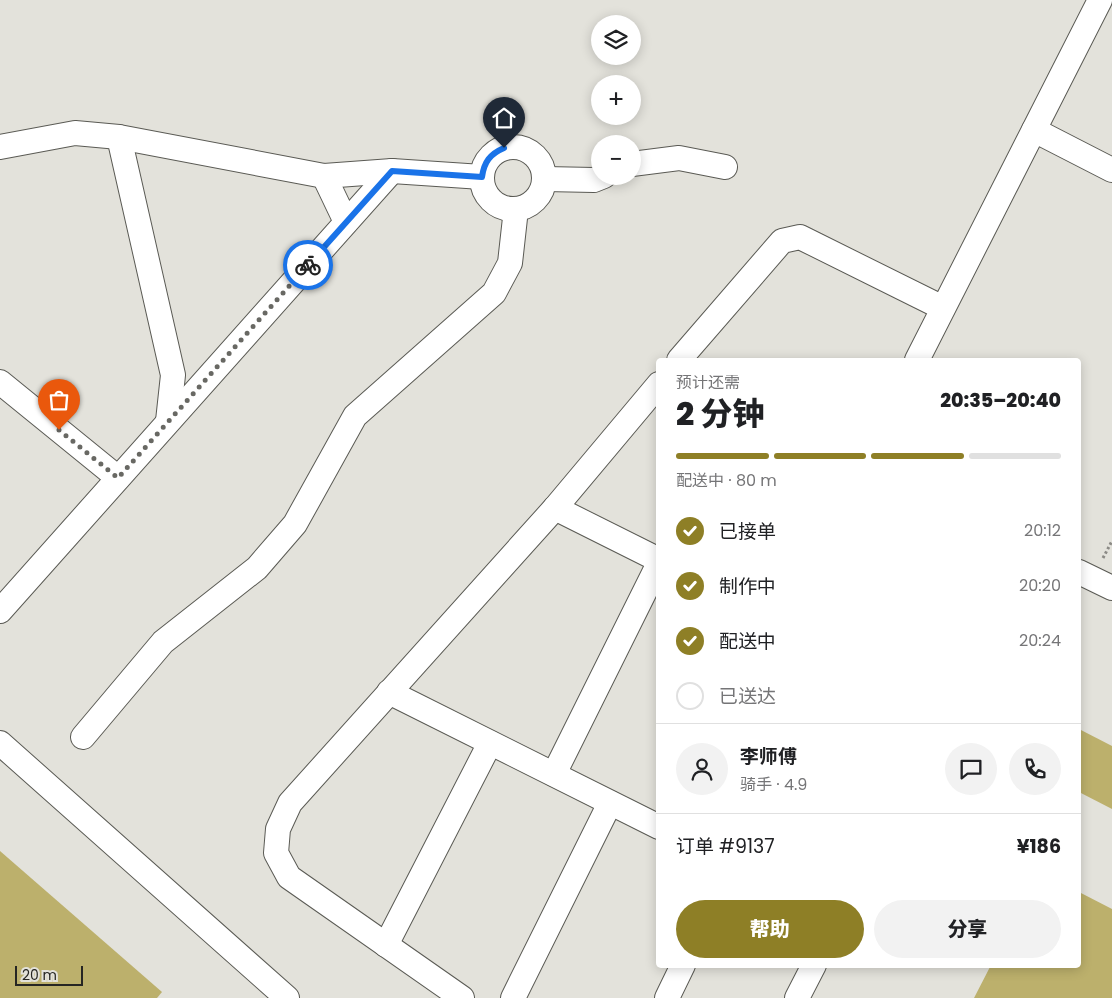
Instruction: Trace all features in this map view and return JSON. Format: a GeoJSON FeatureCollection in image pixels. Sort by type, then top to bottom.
{"type":"FeatureCollection","features":[{"type":"Feature","properties":{"kind":"lane"},"geometry":{"type":"LineString","coordinates":[[918,358],[1100,0]]}},
{"type":"Feature","properties":{"kind":"lane"},"geometry":{"type":"LineString","coordinates":[[1034,130],[1112,170]]}},
{"type":"Feature","properties":{"kind":"lane"},"geometry":{"type":"LineString","coordinates":[[0,147],[75,133],[118,137],[324,176],[392,171],[482,177]]}},
{"type":"Feature","properties":{"kind":"lane"},"geometry":{"type":"LineString","coordinates":[[118,137],[173,375],[168,421]]}},
{"type":"Feature","properties":{"kind":"lane"},"geometry":{"type":"LineString","coordinates":[[514,146],[524,148],[540,160],[545,179],[538,197],[531,204],[516,209],[502,208],[493,203],[482,187],[483,167],[488,159],[495,152],[514,146]]}},
{"type":"Feature","properties":{"kind":"lane"},"geometry":{"type":"LineString","coordinates":[[641,163],[679,158],[725,166]]}},
{"type":"Feature","properties":{"kind":"lane"},"geometry":{"type":"LineString","coordinates":[[0,611],[392,171]]}},
{"type":"Feature","properties":{"kind":"lane"},"geometry":{"type":"LineString","coordinates":[[324,176],[346,222]]}},
{"type":"Feature","properties":{"kind":"lane"},"geometry":{"type":"LineString","coordinates":[[545,179],[591,180]]}},
{"type":"Feature","properties":{"kind":"lane"},"geometry":{"type":"LineString","coordinates":[[83,737],[163,642],[257,568],[295,524],[355,416],[494,293],[510,263],[516,209]]}},
{"type":"Feature","properties":{"kind":"lane"},"geometry":{"type":"LineString","coordinates":[[682,358],[782,241],[800,237],[943,308]]}},
{"type":"Feature","properties":{"kind":"lane"},"geometry":{"type":"LineString","coordinates":[[173,375],[206,379]]}},
{"type":"Feature","properties":{"kind":"lane"},"geometry":{"type":"LineString","coordinates":[[0,382],[118,478]]}},
{"type":"Feature","properties":{"kind":"lane"},"geometry":{"type":"LineString","coordinates":[[462,998],[289,877],[276,853],[278,829],[290,803],[554,508],[656,388]]}},
{"type":"Feature","properties":{"kind":"lane"},"geometry":{"type":"LineString","coordinates":[[554,508],[656,560]]}},
{"type":"Feature","properties":{"kind":"lane"},"geometry":{"type":"LineString","coordinates":[[554,774],[656,568]]}},
{"type":"Feature","properties":{"kind":"lane"},"geometry":{"type":"LineString","coordinates":[[1081,573],[1112,588]]}},
{"type":"Feature","properties":{"kind":"lane"},"geometry":{"type":"LineString","coordinates":[[389,692],[656,826]]}},
{"type":"Feature","properties":{"kind":"lane"},"geometry":{"type":"LineString","coordinates":[[0,743],[287,998]]}},
{"type":"Feature","properties":{"kind":"lane"},"geometry":{"type":"LineString","coordinates":[[386,945],[490,743]]}},
{"type":"Feature","properties":{"kind":"lane"},"geometry":{"type":"LineString","coordinates":[[513,998],[610,803]]}},
{"type":"Feature","properties":{"kind":"lane"},"geometry":{"type":"LineString","coordinates":[[667,998],[682,968]]}},
{"type":"Feature","properties":{"kind":"lane"},"geometry":{"type":"LineString","coordinates":[[797,998],[812,968]]}},
{"type":"Feature","properties":{"kind":"shaded area"},"geometry":{"type":"Polygon","coordinates":[[[1081,730],[1112,746],[1112,809],[1081,793],[1081,730]]]}},
{"type":"Feature","properties":{"kind":"shaded area"},"geometry":{"type":"Polygon","coordinates":[[[0,851],[162,992],[157,998],[0,998],[0,851]]]}},
{"type":"Feature","properties":{"kind":"shaded area"},"geometry":{"type":"Polygon","coordinates":[[[1081,893],[1112,909],[1112,998],[974,998],[989,968],[1081,968],[1081,893]]]}},
{"type":"Feature","properties":{"kind":"way so far"},"geometry":{"type":"LineString","coordinates":[[59,430],[118,478],[308,265]]}},
{"type":"Feature","properties":{"kind":"route"},"geometry":{"type":"LineString","coordinates":[[308,265],[392,171],[482,177],[483,167],[488,159],[495,152],[504,148]]}}]}
